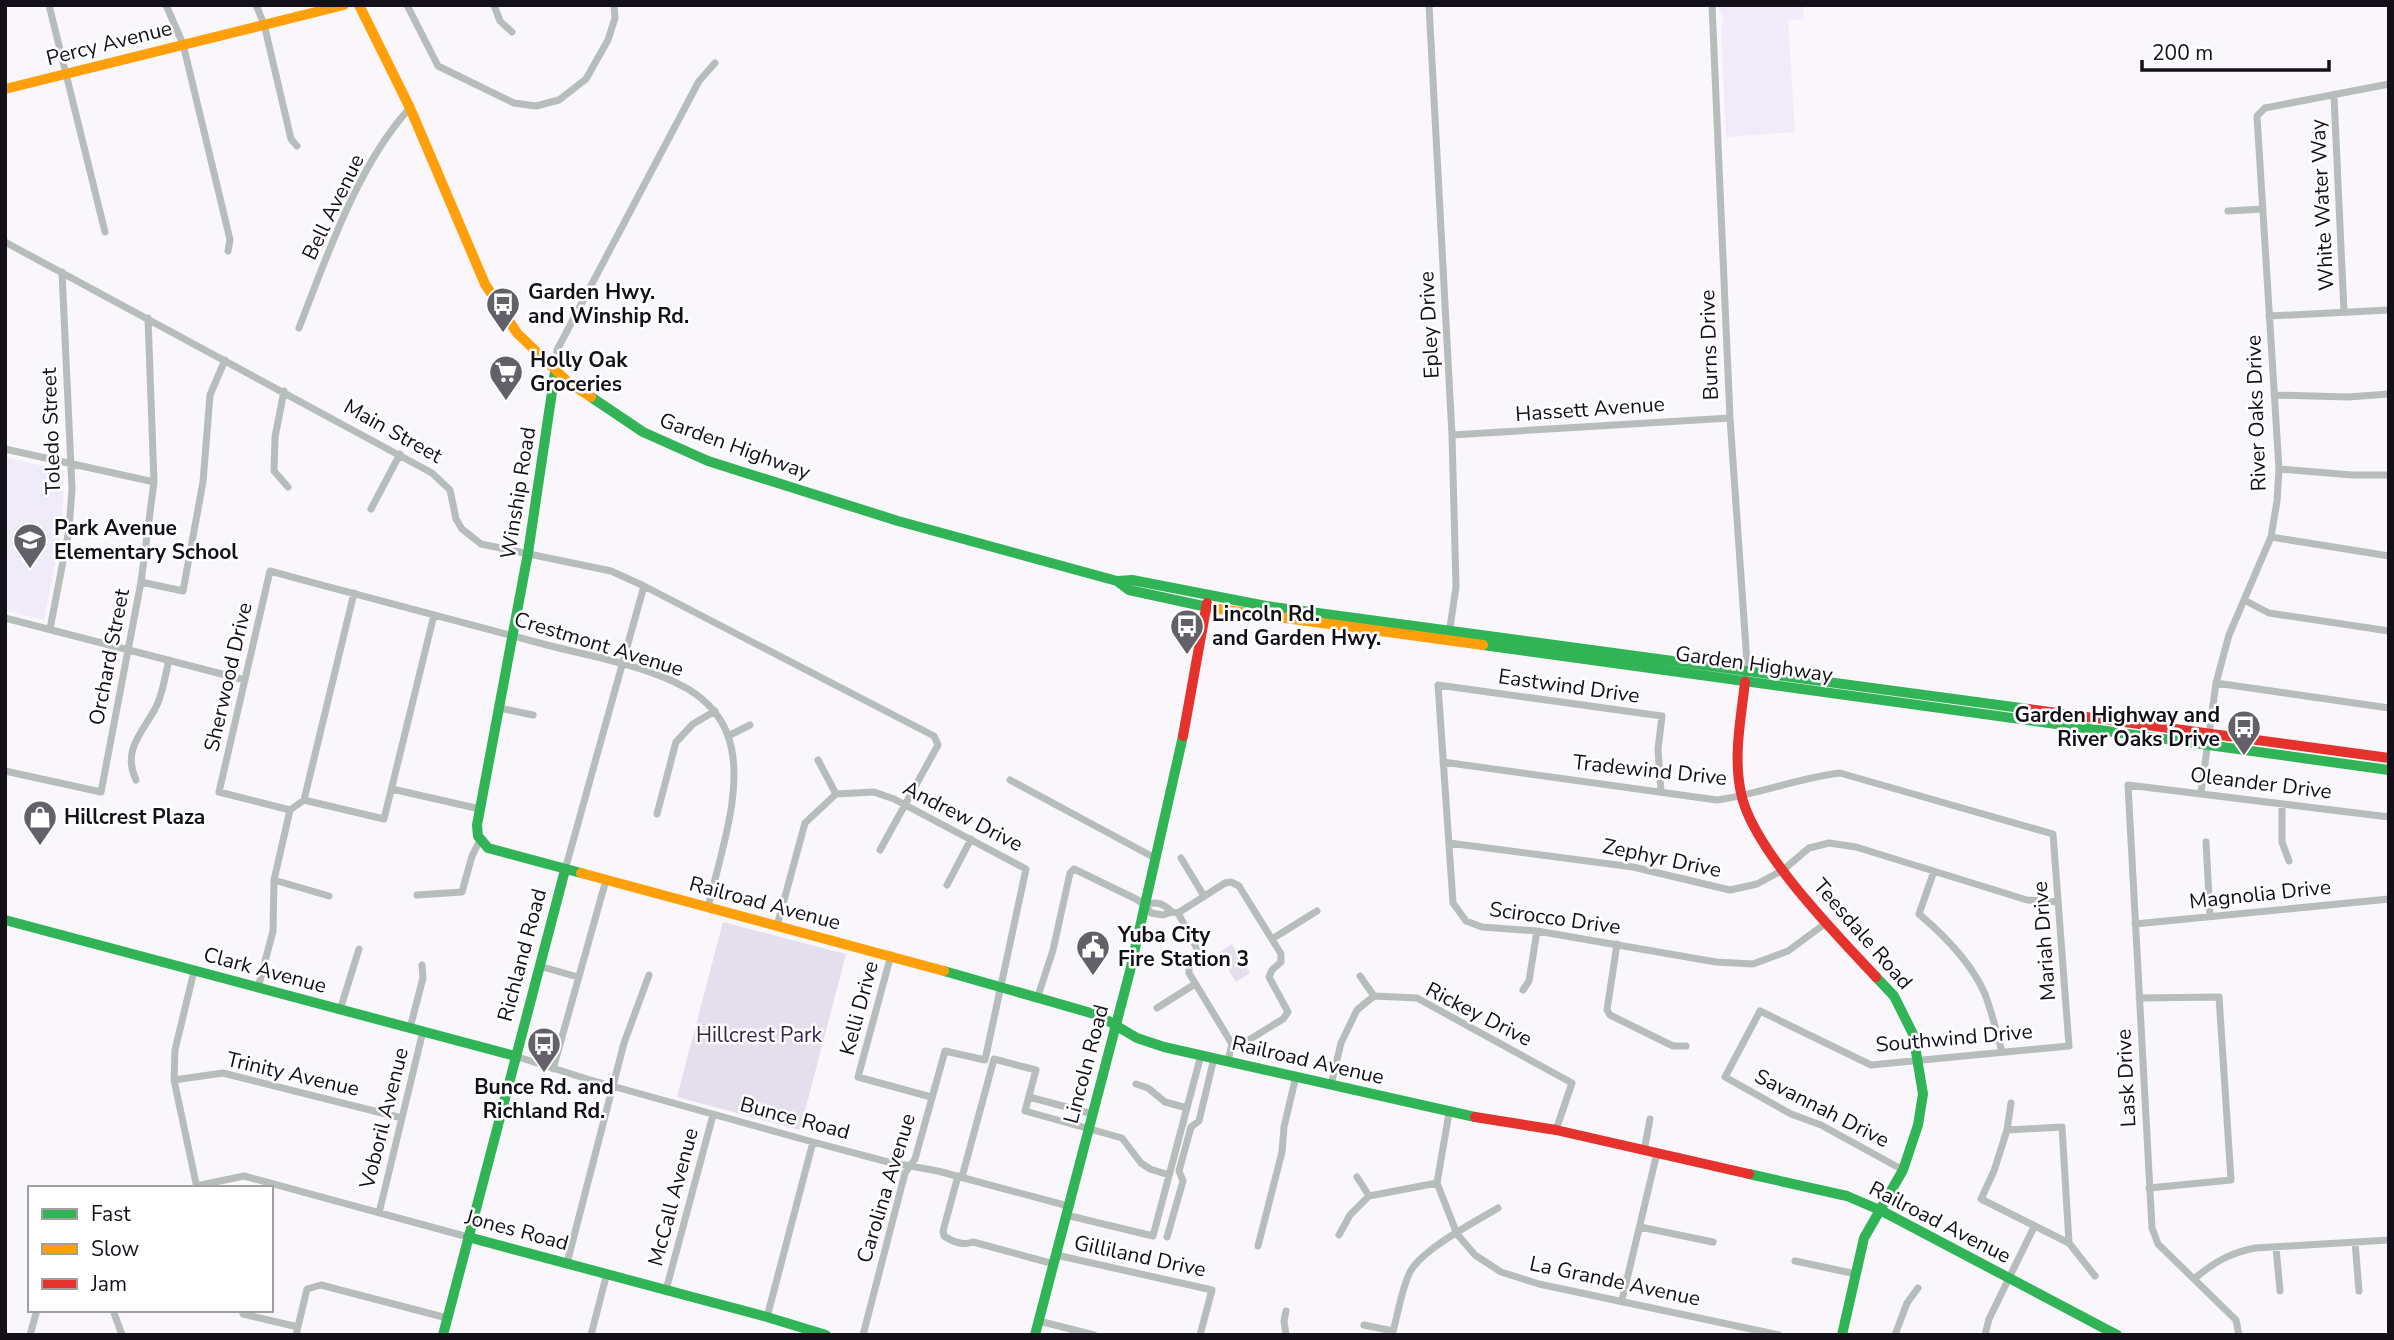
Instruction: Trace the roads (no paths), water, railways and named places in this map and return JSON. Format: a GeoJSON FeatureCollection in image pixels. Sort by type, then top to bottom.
{"type":"FeatureCollection","features":[{"type":"Feature","properties":{"kind":"street"},"geometry":{"type":"LineString","coordinates":[[49,5],[105,232]]}},
{"type":"Feature","properties":{"kind":"street"},"geometry":{"type":"LineString","coordinates":[[166,5],[183,44],[228,230],[228,251]]}},
{"type":"Feature","properties":{"kind":"street"},"geometry":{"type":"LineString","coordinates":[[256,5],[264,24],[291,139],[297,146]]}},
{"type":"Feature","properties":{"kind":"street","name":"Percy Avenue"},"geometry":{"type":"LineString","coordinates":[[5,89],[344,5]]}},
{"type":"Feature","properties":{"kind":"street","name":"Garden Highway"},"geometry":{"type":"LineString","coordinates":[[359,5],[410,108],[485,284],[517,332],[555,372],[582,393],[643,432],[696,457],[875,514],[1117,581],[1129,590],[2389,771]]}},
{"type":"Feature","properties":{"kind":"street"},"geometry":{"type":"LineString","coordinates":[[407,5],[438,66],[514,103],[536,106],[559,100],[578,88],[592,70],[612,29],[614,5]]}},
{"type":"Feature","properties":{"kind":"street"},"geometry":{"type":"LineString","coordinates":[[494,5],[500,21],[512,32]]}},
{"type":"Feature","properties":{"kind":"street","name":"Epley Drive"},"geometry":{"type":"LineString","coordinates":[[1429,5],[1452,435],[1456,587],[1449,636]]}},
{"type":"Feature","properties":{"kind":"street","name":"Burns Drive"},"geometry":{"type":"LineString","coordinates":[[1712,5],[1730,418],[1745,677]]}},
{"type":"Feature","properties":{"kind":"street","name":"Winship Road"},"geometry":{"type":"LineString","coordinates":[[480,840],[477,831],[480,809],[528,554],[557,350],[699,81],[715,63]]}},
{"type":"Feature","properties":{"kind":"street"},"geometry":{"type":"LineString","coordinates":[[2334,96],[2389,84]]}},
{"type":"Feature","properties":{"kind":"street","name":"River Oaks Drive"},"geometry":{"type":"LineString","coordinates":[[2201,793],[2216,683],[2229,635],[2271,537],[2277,501],[2279,469],[2257,116],[2264,108],[2334,96]]}},
{"type":"Feature","properties":{"kind":"street","name":"White Water Way"},"geometry":{"type":"LineString","coordinates":[[2334,96],[2344,312]]}},
{"type":"Feature","properties":{"kind":"street","name":"Bell Avenue"},"geometry":{"type":"LineString","coordinates":[[299,328],[335,236],[362,180],[393,127],[410,108]]}},
{"type":"Feature","properties":{"kind":"street"},"geometry":{"type":"LineString","coordinates":[[2228,211],[2263,209]]}},
{"type":"Feature","properties":{"kind":"street","name":"Main Street"},"geometry":{"type":"LineString","coordinates":[[5,242],[400,454],[443,480],[450,490],[456,519],[471,537],[491,547],[611,571],[934,736],[938,745],[907,805]]}},
{"type":"Feature","properties":{"kind":"street","name":"Toledo Street"},"geometry":{"type":"LineString","coordinates":[[50,629],[69,530],[71,465],[62,272]]}},
{"type":"Feature","properties":{"kind":"street"},"geometry":{"type":"LineString","coordinates":[[2269,316],[2389,310]]}},
{"type":"Feature","properties":{"kind":"street","name":"Orchard Street"},"geometry":{"type":"LineString","coordinates":[[5,771],[101,792],[141,582],[154,482],[148,318]]}},
{"type":"Feature","properties":{"kind":"street"},"geometry":{"type":"LineString","coordinates":[[141,582],[183,591],[203,482],[210,395],[225,360]]}},
{"type":"Feature","properties":{"kind":"street"},"geometry":{"type":"LineString","coordinates":[[284,391],[275,437],[274,471],[288,487]]}},
{"type":"Feature","properties":{"kind":"street"},"geometry":{"type":"LineString","coordinates":[[2274,395],[2348,397],[2389,394]]}},
{"type":"Feature","properties":{"kind":"street","name":"Hassett Avenue"},"geometry":{"type":"LineString","coordinates":[[1452,435],[1730,418]]}},
{"type":"Feature","properties":{"kind":"street"},"geometry":{"type":"LineString","coordinates":[[5,449],[154,482]]}},
{"type":"Feature","properties":{"kind":"street"},"geometry":{"type":"LineString","coordinates":[[371,509],[400,454]]}},
{"type":"Feature","properties":{"kind":"street"},"geometry":{"type":"LineString","coordinates":[[2279,469],[2389,475]]}},
{"type":"Feature","properties":{"kind":"street"},"geometry":{"type":"LineString","coordinates":[[2271,537],[2389,556]]}},
{"type":"Feature","properties":{"kind":"street","name":"Crestmont Avenue"},"geometry":{"type":"LineString","coordinates":[[270,571],[668,678],[691,690],[715,711],[728,736],[735,769],[734,793],[708,908]]}},
{"type":"Feature","properties":{"kind":"street","name":"Sherwood Drive"},"geometry":{"type":"LineString","coordinates":[[270,571],[219,792],[290,810]]}},
{"type":"Feature","properties":{"kind":"street","name":"Richland Road"},"geometry":{"type":"LineString","coordinates":[[443,1335],[539,966],[644,586]]}},
{"type":"Feature","properties":{"kind":"street"},"geometry":{"type":"LineString","coordinates":[[258,988],[273,931],[274,880],[290,810],[304,800],[354,593]]}},
{"type":"Feature","properties":{"kind":"street"},"geometry":{"type":"LineString","coordinates":[[2244,600],[2269,613],[2389,631]]}},
{"type":"Feature","properties":{"kind":"street","name":"Lincoln Road"},"geometry":{"type":"LineString","coordinates":[[1035,1335],[1117,1026],[1195,678],[1207,602]]}},
{"type":"Feature","properties":{"kind":"street"},"geometry":{"type":"LineString","coordinates":[[304,800],[384,818],[434,615]]}},
{"type":"Feature","properties":{"kind":"street"},"geometry":{"type":"LineString","coordinates":[[5,618],[245,680]]}},
{"type":"Feature","properties":{"kind":"street"},"geometry":{"type":"LineString","coordinates":[[136,780],[130,767],[137,735],[157,707],[169,660]]}},
{"type":"Feature","properties":{"kind":"street","name":"Garden Highway"},"geometry":{"type":"LineString","coordinates":[[1745,677],[2209,733],[2389,758]]}},
{"type":"Feature","properties":{"kind":"street","name":"Teesdale Road"},"geometry":{"type":"LineString","coordinates":[[1745,677],[1736,758],[1741,796],[1756,830],[1783,870],[1826,923],[1894,996],[1913,1034],[1918,1060],[1923,1094],[1918,1125],[1903,1170],[1882,1211],[1864,1238],[1842,1335]]}},
{"type":"Feature","properties":{"kind":"street"},"geometry":{"type":"LineString","coordinates":[[2216,683],[2389,708]]}},
{"type":"Feature","properties":{"kind":"street","name":"Scirocco Drive"},"geometry":{"type":"LineString","coordinates":[[1438,685],[1453,903],[1466,920],[1482,927],[1537,931],[1716,961],[1753,964],[1788,951],[1826,923]]}},
{"type":"Feature","properties":{"kind":"street","name":"Eastwind Drive"},"geometry":{"type":"LineString","coordinates":[[1438,685],[1662,716],[1658,749],[1661,792]]}},
{"type":"Feature","properties":{"kind":"street"},"geometry":{"type":"LineString","coordinates":[[499,708],[533,715]]}},
{"type":"Feature","properties":{"kind":"street"},"geometry":{"type":"LineString","coordinates":[[657,814],[676,742],[693,724],[715,711]]}},
{"type":"Feature","properties":{"kind":"street"},"geometry":{"type":"LineString","coordinates":[[728,736],[750,725]]}},
{"type":"Feature","properties":{"kind":"street"},"geometry":{"type":"LineString","coordinates":[[777,926],[805,823],[836,794],[818,760]]}},
{"type":"Feature","properties":{"kind":"street","name":"Tradewind Drive"},"geometry":{"type":"LineString","coordinates":[[1443,762],[1717,800],[1818,775],[1840,773],[2053,834]]}},
{"type":"Feature","properties":{"kind":"street"},"geometry":{"type":"LineString","coordinates":[[1010,780],[1155,858]]}},
{"type":"Feature","properties":{"kind":"street","name":"Oleander Drive"},"geometry":{"type":"LineString","coordinates":[[2128,785],[2389,817]]}},
{"type":"Feature","properties":{"kind":"street","name":"Lask Drive"},"geometry":{"type":"LineString","coordinates":[[2128,785],[2152,1228],[2158,1244],[2236,1320],[2239,1335]]}},
{"type":"Feature","properties":{"kind":"street"},"geometry":{"type":"LineString","coordinates":[[392,789],[480,809]]}},
{"type":"Feature","properties":{"kind":"street","name":"Andrew Drive"},"geometry":{"type":"LineString","coordinates":[[836,794],[874,792],[907,805],[1026,869],[985,1060],[945,1051]]}},
{"type":"Feature","properties":{"kind":"street"},"geometry":{"type":"LineString","coordinates":[[2282,804],[2282,842],[2289,860]]}},
{"type":"Feature","properties":{"kind":"street"},"geometry":{"type":"LineString","coordinates":[[880,850],[907,805]]}},
{"type":"Feature","properties":{"kind":"street","name":"Mariah Drive"},"geometry":{"type":"LineString","coordinates":[[2053,834],[2069,1046]]}},
{"type":"Feature","properties":{"kind":"street"},"geometry":{"type":"LineString","coordinates":[[947,885],[971,839]]}},
{"type":"Feature","properties":{"kind":"street"},"geometry":{"type":"LineString","coordinates":[[417,895],[462,892],[472,856],[480,840]]}},
{"type":"Feature","properties":{"kind":"street","name":"Railroad Avenue"},"geometry":{"type":"LineString","coordinates":[[480,840],[494,851],[1038,996],[1098,1015],[1150,1043],[1449,1113],[1556,1130],[1847,1196],[1882,1211],[2118,1335]]}},
{"type":"Feature","properties":{"kind":"street"},"geometry":{"type":"LineString","coordinates":[[2206,842],[2210,916]]}},
{"type":"Feature","properties":{"kind":"street","name":"Zephyr Drive"},"geometry":{"type":"LineString","coordinates":[[1449,843],[1633,867],[1730,890],[1758,884],[1783,870],[1809,848],[1829,843],[1856,847],[2027,900],[2058,902]]}},
{"type":"Feature","properties":{"kind":"street"},"geometry":{"type":"LineString","coordinates":[[1181,858],[1204,896]]}},
{"type":"Feature","properties":{"kind":"street"},"geometry":{"type":"LineString","coordinates":[[1038,996],[1070,873],[1074,869],[1145,905],[1154,902],[1164,904],[1175,913],[1199,952],[1190,961],[1188,968],[1195,984],[1236,1044],[1232,1062]]}},
{"type":"Feature","properties":{"kind":"street"},"geometry":{"type":"LineString","coordinates":[[1934,871],[1919,914],[1941,933],[1971,971],[1984,993],[2003,1052]]}},
{"type":"Feature","properties":{"kind":"street"},"geometry":{"type":"LineString","coordinates":[[274,880],[329,896]]}},
{"type":"Feature","properties":{"kind":"street"},"geometry":{"type":"LineString","coordinates":[[553,1069],[606,880]]}},
{"type":"Feature","properties":{"kind":"street"},"geometry":{"type":"LineString","coordinates":[[1175,913],[1225,883],[1235,883],[1282,958],[1269,976],[1288,1008],[1287,1015],[1236,1044]]}},
{"type":"Feature","properties":{"kind":"street","name":"Magnolia Drive"},"geometry":{"type":"LineString","coordinates":[[2135,924],[2389,899]]}},
{"type":"Feature","properties":{"kind":"street"},"geometry":{"type":"LineString","coordinates":[[1272,939],[1317,911]]}},
{"type":"Feature","properties":{"kind":"street","name":"Clark Avenue"},"geometry":{"type":"LineString","coordinates":[[5,920],[515,1056]]}},
{"type":"Feature","properties":{"kind":"street"},"geometry":{"type":"LineString","coordinates":[[1523,990],[1529,981],[1537,931]]}},
{"type":"Feature","properties":{"kind":"street"},"geometry":{"type":"LineString","coordinates":[[1617,944],[1607,1010],[1610,1015],[1673,1046],[1686,1046]]}},
{"type":"Feature","properties":{"kind":"street"},"geometry":{"type":"LineString","coordinates":[[341,1010],[359,949]]}},
{"type":"Feature","properties":{"kind":"street","name":"Kelli Drive"},"geometry":{"type":"LineString","coordinates":[[891,956],[858,1077],[932,1097]]}},
{"type":"Feature","properties":{"kind":"street"},"geometry":{"type":"LineString","coordinates":[[410,1028],[423,978],[422,965]]}},
{"type":"Feature","properties":{"kind":"street"},"geometry":{"type":"LineString","coordinates":[[539,966],[578,977]]}},
{"type":"Feature","properties":{"kind":"street"},"geometry":{"type":"LineString","coordinates":[[194,971],[175,1050],[174,1080],[197,1186]]}},
{"type":"Feature","properties":{"kind":"street"},"geometry":{"type":"LineString","coordinates":[[568,1263],[627,1031],[649,975]]}},
{"type":"Feature","properties":{"kind":"street"},"geometry":{"type":"LineString","coordinates":[[1331,1085],[1341,1043],[1357,1010],[1374,996],[1360,976]]}},
{"type":"Feature","properties":{"kind":"street"},"geometry":{"type":"LineString","coordinates":[[1157,1008],[1195,984]]}},
{"type":"Feature","properties":{"kind":"street","name":"Rickey Drive"},"geometry":{"type":"LineString","coordinates":[[1374,996],[1417,998],[1572,1083],[1556,1130]]}},
{"type":"Feature","properties":{"kind":"street"},"geometry":{"type":"LineString","coordinates":[[2139,998],[2219,997],[2231,1180],[2149,1188]]}},
{"type":"Feature","properties":{"kind":"street","name":"Southwind Drive"},"geometry":{"type":"LineString","coordinates":[[1725,1077],[1760,1011],[1871,1065],[2069,1046]]}},
{"type":"Feature","properties":{"kind":"street","name":"Voboril Avenue"},"geometry":{"type":"LineString","coordinates":[[379,1213],[423,1031]]}},
{"type":"Feature","properties":{"kind":"street","name":"Carolina Avenue"},"geometry":{"type":"LineString","coordinates":[[863,1335],[905,1173],[915,1159],[945,1051]]}},
{"type":"Feature","properties":{"kind":"street"},"geometry":{"type":"LineString","coordinates":[[1055,1260],[973,1242],[966,1245],[944,1236],[943,1231],[994,1059],[1036,1070],[1025,1111],[1122,1138],[1141,1163],[1169,1175],[1201,1055]]}},
{"type":"Feature","properties":{"kind":"street","name":"Bunce Road"},"geometry":{"type":"LineString","coordinates":[[515,1056],[713,1115],[960,1177],[1153,1236],[1169,1175]]}},
{"type":"Feature","properties":{"kind":"street"},"geometry":{"type":"LineString","coordinates":[[1167,1237],[1183,1181],[1179,1171],[1191,1127],[1199,1121],[1214,1058]]}},
{"type":"Feature","properties":{"kind":"street","name":"Trinity Avenue"},"geometry":{"type":"LineString","coordinates":[[174,1080],[223,1073],[402,1118]]}},
{"type":"Feature","properties":{"kind":"street"},"geometry":{"type":"LineString","coordinates":[[1258,1246],[1282,1152],[1284,1127],[1296,1076]]}},
{"type":"Feature","properties":{"kind":"street","name":"Savannah Drive"},"geometry":{"type":"LineString","coordinates":[[1725,1077],[1791,1114],[1821,1125],[1903,1170]]}},
{"type":"Feature","properties":{"kind":"street"},"geometry":{"type":"LineString","coordinates":[[1136,1084],[1149,1088],[1165,1102],[1187,1108]]}},
{"type":"Feature","properties":{"kind":"street"},"geometry":{"type":"LineString","coordinates":[[1029,1097],[1093,1114]]}},
{"type":"Feature","properties":{"kind":"street"},"geometry":{"type":"LineString","coordinates":[[2011,1103],[2007,1130],[1994,1171],[1981,1199],[2069,1242],[2095,1276]]}},
{"type":"Feature","properties":{"kind":"street"},"geometry":{"type":"LineString","coordinates":[[1339,1234],[1350,1215],[1369,1196],[1437,1183],[1449,1113]]}},
{"type":"Feature","properties":{"kind":"street","name":"McCall Avenue"},"geometry":{"type":"LineString","coordinates":[[666,1290],[713,1115]]}},
{"type":"Feature","properties":{"kind":"street"},"geometry":{"type":"LineString","coordinates":[[1644,1151],[1650,1119]]}},
{"type":"Feature","properties":{"kind":"street"},"geometry":{"type":"LineString","coordinates":[[2007,1130],[2062,1126],[2069,1242]]}},
{"type":"Feature","properties":{"kind":"street"},"geometry":{"type":"LineString","coordinates":[[766,1317],[813,1142]]}},
{"type":"Feature","properties":{"kind":"street"},"geometry":{"type":"LineString","coordinates":[[1622,1300],[1657,1153]]}},
{"type":"Feature","properties":{"kind":"street","name":"Jones Road"},"geometry":{"type":"LineString","coordinates":[[201,1186],[244,1176],[607,1273],[825,1335]]}},
{"type":"Feature","properties":{"kind":"street"},"geometry":{"type":"LineString","coordinates":[[1357,1177],[1369,1196]]}},
{"type":"Feature","properties":{"kind":"street","name":"La Grande Avenue"},"geometry":{"type":"LineString","coordinates":[[1437,1183],[1457,1234],[1475,1255],[1502,1272],[1539,1284],[1779,1335]]}},
{"type":"Feature","properties":{"kind":"street"},"geometry":{"type":"LineString","coordinates":[[1364,1325],[1393,1333],[1409,1274],[1415,1265],[1429,1251],[1498,1208]]}},
{"type":"Feature","properties":{"kind":"street"},"geometry":{"type":"LineString","coordinates":[[1640,1227],[1713,1242]]}},
{"type":"Feature","properties":{"kind":"street"},"geometry":{"type":"LineString","coordinates":[[1985,1335],[1989,1319],[2035,1227]]}},
{"type":"Feature","properties":{"kind":"street"},"geometry":{"type":"LineString","coordinates":[[2194,1279],[2213,1263],[2235,1252],[2389,1240]]}},
{"type":"Feature","properties":{"kind":"street"},"geometry":{"type":"LineString","coordinates":[[2355,1242],[2359,1291]]}},
{"type":"Feature","properties":{"kind":"street"},"geometry":{"type":"LineString","coordinates":[[2276,1247],[2280,1292]]}},
{"type":"Feature","properties":{"kind":"street","name":"Gilliland Drive"},"geometry":{"type":"LineString","coordinates":[[1055,1260],[1212,1290],[1200,1335]]}},
{"type":"Feature","properties":{"kind":"street"},"geometry":{"type":"LineString","coordinates":[[1795,1261],[1856,1275]]}},
{"type":"Feature","properties":{"kind":"street"},"geometry":{"type":"LineString","coordinates":[[591,1335],[607,1273]]}},
{"type":"Feature","properties":{"kind":"street"},"geometry":{"type":"LineString","coordinates":[[242,1312],[297,1331],[307,1289],[321,1285],[447,1318]]}},
{"type":"Feature","properties":{"kind":"street"},"geometry":{"type":"LineString","coordinates":[[1895,1335],[1907,1303],[1918,1288]]}},
{"type":"Feature","properties":{"kind":"street"},"geometry":{"type":"LineString","coordinates":[[1286,1311],[1286,1335]]}},
{"type":"Feature","properties":{"kind":"street"},"geometry":{"type":"LineString","coordinates":[[30,1335],[36,1312]]}},
{"type":"Feature","properties":{"kind":"street"},"geometry":{"type":"LineString","coordinates":[[114,1312],[122,1335]]}},
{"type":"Feature","properties":{"kind":"street"},"geometry":{"type":"LineString","coordinates":[[1039,1321],[1094,1335]]}},
{"type":"Feature","properties":{"kind":"place","name":"Garden Hwy. and Winship Rd."},"geometry":{"type":"Point","coordinates":[503,334]}},
{"type":"Feature","properties":{"kind":"place","name":"Holly Oak Groceries"},"geometry":{"type":"Point","coordinates":[506,402]}},
{"type":"Feature","properties":{"kind":"place","name":"Park Avenue Elementary School"},"geometry":{"type":"Point","coordinates":[30,570]}},
{"type":"Feature","properties":{"kind":"place","name":"Lincoln Rd. and Garden Hwy."},"geometry":{"type":"Point","coordinates":[1187,656]}},
{"type":"Feature","properties":{"kind":"place","name":"Garden Highway and River Oaks Drive"},"geometry":{"type":"Point","coordinates":[2244,757]}},
{"type":"Feature","properties":{"kind":"place","name":"Hillcrest Plaza"},"geometry":{"type":"Point","coordinates":[40,847]}},
{"type":"Feature","properties":{"kind":"place","name":"Yuba City Fire Station 3"},"geometry":{"type":"Point","coordinates":[1093,977]}},
{"type":"Feature","properties":{"kind":"place","name":"Bunce Rd. and Richland Rd."},"geometry":{"type":"Point","coordinates":[544,1074]}},
{"type":"Feature","properties":{"kind":"park label","name":"Hillcrest Park"},"geometry":{"type":"Point","coordinates":[759,1035]}}]}
